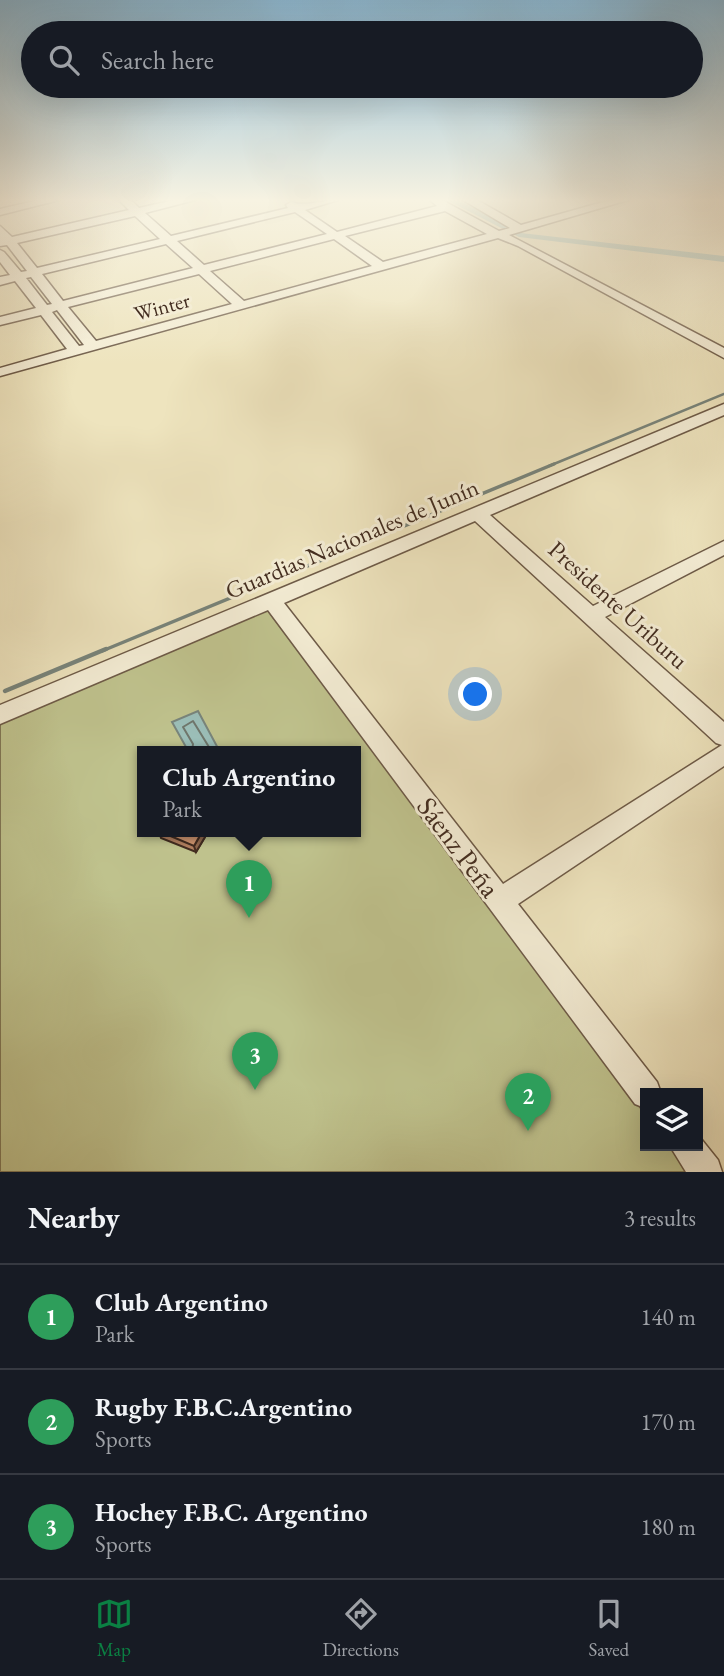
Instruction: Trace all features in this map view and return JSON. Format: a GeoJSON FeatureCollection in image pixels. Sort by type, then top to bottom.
{"type":"FeatureCollection","features":[{"type":"Feature","properties":{"kind":"street"},"geometry":{"type":"LineString","coordinates":[[0,255],[74,347]]}},
{"type":"Feature","properties":{"kind":"street"},"geometry":{"type":"LineString","coordinates":[[16,255],[90,343]]}},
{"type":"Feature","properties":{"kind":"street"},"geometry":{"type":"LineString","coordinates":[[0,281],[107,255]]}},
{"type":"Feature","properties":{"kind":"street"},"geometry":{"type":"LineString","coordinates":[[193,255],[246,300]]}},
{"type":"Feature","properties":{"kind":"street"},"geometry":{"type":"LineString","coordinates":[[0,321],[261,255]]}},
{"type":"Feature","properties":{"kind":"street"},"geometry":{"type":"LineString","coordinates":[[364,255],[378,264]]}},
{"type":"Feature","properties":{"kind":"street","name":"Winter"},"geometry":{"type":"LineString","coordinates":[[0,363],[90,343],[414,255]]}},
{"type":"Feature","properties":{"kind":"street"},"geometry":{"type":"LineString","coordinates":[[542,255],[724,354]]}},
{"type":"Feature","properties":{"kind":"street","name":"Winter"},"geometry":{"type":"LineString","coordinates":[[0,372],[74,347]]}},
{"type":"Feature","properties":{"kind":"street","name":"Guardias Nacionales de Junín"},"geometry":{"type":"LineString","coordinates":[[0,715],[724,409]]}},
{"type":"Feature","properties":{"kind":"street","name":"Presidente Uriburu"},"geometry":{"type":"LineString","coordinates":[[477,513],[724,736]]}},
{"type":"Feature","properties":{"kind":"street"},"geometry":{"type":"LineString","coordinates":[[591,616],[724,547]]}},
{"type":"Feature","properties":{"kind":"street","name":"Sáenz Peña"},"geometry":{"type":"LineString","coordinates":[[271,600],[642,1088]]}},
{"type":"Feature","properties":{"kind":"street"},"geometry":{"type":"LineString","coordinates":[[500,901],[724,754]]}},
{"type":"Feature","properties":{"kind":"street"},"geometry":{"type":"LineString","coordinates":[[690,1151],[706,1172]]}},
{"type":"Feature","properties":{"kind":"green space"},"geometry":{"type":"Polygon","coordinates":[[[267,609],[640,1107],[640,1151],[673,1151],[689,1172],[0,1172],[0,723],[267,609]]]}},
{"type":"Feature","properties":{"kind":"water"},"geometry":{"type":"Polygon","coordinates":[[[198,711],[217,746],[185,746],[172,722],[198,711]]]}},
{"type":"Feature","properties":{"kind":"building"},"geometry":{"type":"Polygon","coordinates":[[[173,837],[199,837],[194,846],[173,837]]]}},
{"type":"Feature","properties":{"kind":"waterway"},"geometry":{"type":"LineString","coordinates":[[687,255],[724,259]]}},
{"type":"Feature","properties":{"kind":"waterway"},"geometry":{"type":"LineString","coordinates":[[549,466],[724,394]]}},
{"type":"Feature","properties":{"kind":"waterway"},"geometry":{"type":"LineString","coordinates":[[102,651],[554,464]]}},
{"type":"Feature","properties":{"kind":"waterway"},"geometry":{"type":"LineString","coordinates":[[5,691],[106,649]]}},
{"type":"Feature","properties":{"kind":"place","name":"Club Argentino"},"geometry":{"type":"Point","coordinates":[249,918]}},
{"type":"Feature","properties":{"kind":"place","name":"Hochey F.B.C. Argentino"},"geometry":{"type":"Point","coordinates":[255,1090]}},
{"type":"Feature","properties":{"kind":"place","name":"Rugby F.B.C.Argentino"},"geometry":{"type":"Point","coordinates":[528,1131]}}]}
